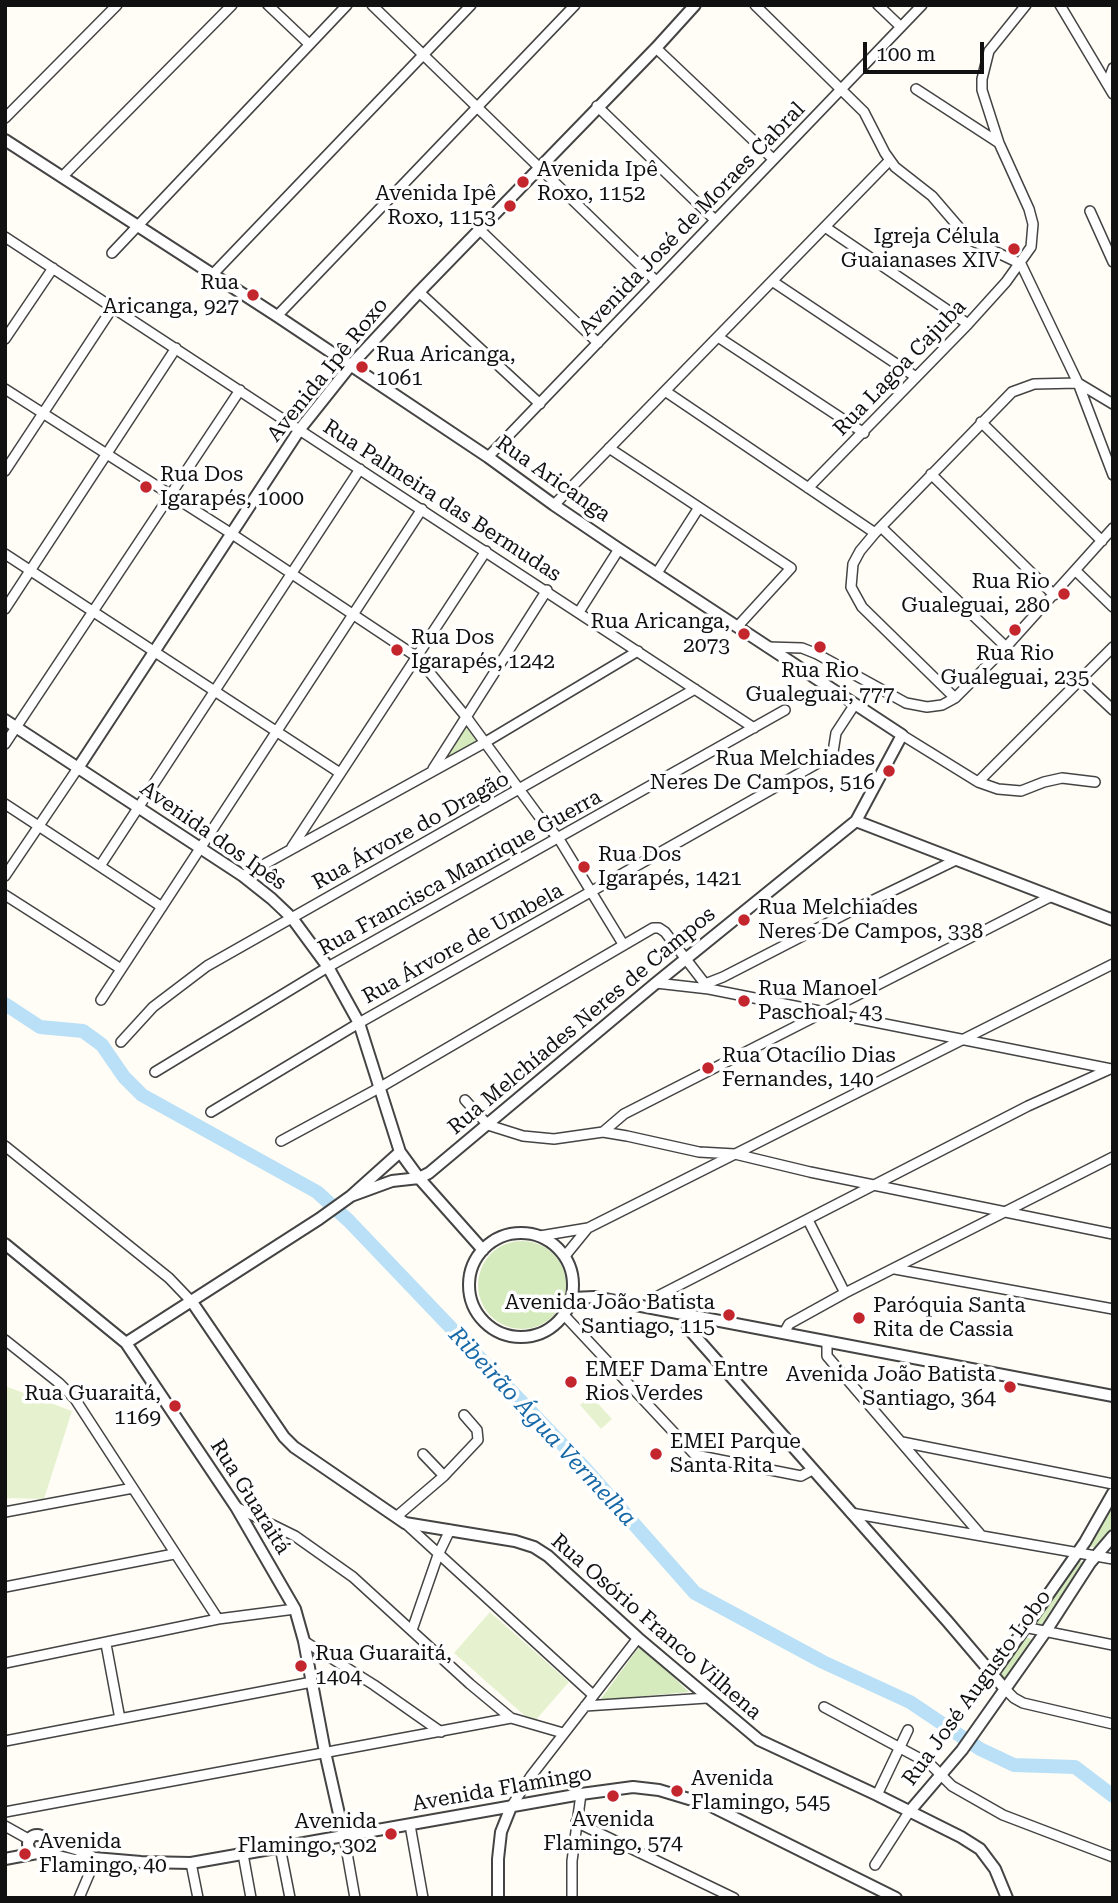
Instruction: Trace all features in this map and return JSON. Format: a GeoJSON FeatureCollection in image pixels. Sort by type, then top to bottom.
{"type":"FeatureCollection","features":[{"type":"Feature","properties":{"kind":"street"},"geometry":{"type":"LineString","coordinates":[[5,118],[117,5]]}},
{"type":"Feature","properties":{"kind":"street"},"geometry":{"type":"LineString","coordinates":[[62,177],[232,5]]}},
{"type":"Feature","properties":{"kind":"street"},"geometry":{"type":"LineString","coordinates":[[268,5],[309,44]]}},
{"type":"Feature","properties":{"kind":"street"},"geometry":{"type":"LineString","coordinates":[[112,253],[346,5]]}},
{"type":"Feature","properties":{"kind":"street"},"geometry":{"type":"LineString","coordinates":[[372,5],[656,281]]}},
{"type":"Feature","properties":{"kind":"street"},"geometry":{"type":"LineString","coordinates":[[213,274],[471,5]]}},
{"type":"Feature","properties":{"kind":"street"},"geometry":{"type":"LineString","coordinates":[[277,316],[575,5]]}},
{"type":"Feature","properties":{"kind":"street","name":"Avenida Ipê Roxo"},"geometry":{"type":"LineString","coordinates":[[5,876],[300,429],[351,365],[419,292],[695,5]]}},
{"type":"Feature","properties":{"kind":"street"},"geometry":{"type":"LineString","coordinates":[[755,5],[864,112],[890,161],[932,196],[970,239],[1021,264],[1078,383],[1113,475]]}},
{"type":"Feature","properties":{"kind":"street"},"geometry":{"type":"LineString","coordinates":[[878,5],[901,27]]}},
{"type":"Feature","properties":{"kind":"street","name":"Avenida José de Moraes Cabral"},"geometry":{"type":"LineString","coordinates":[[488,457],[922,5]]}},
{"type":"Feature","properties":{"kind":"street","name":"Rua Lagoa Cajuba"},"geometry":{"type":"LineString","coordinates":[[808,488],[968,324],[1021,264],[1031,247],[1033,224],[1029,209],[999,143],[982,90],[984,63],[996,39],[1026,5]]}},
{"type":"Feature","properties":{"kind":"street"},"geometry":{"type":"LineString","coordinates":[[1060,5],[1113,94]]}},
{"type":"Feature","properties":{"kind":"street"},"geometry":{"type":"LineString","coordinates":[[656,48],[773,159]]}},
{"type":"Feature","properties":{"kind":"street"},"geometry":{"type":"LineString","coordinates":[[1107,84],[1113,68]]}},
{"type":"Feature","properties":{"kind":"street"},"geometry":{"type":"LineString","coordinates":[[916,89],[999,143]]}},
{"type":"Feature","properties":{"kind":"street"},"geometry":{"type":"LineString","coordinates":[[597,106],[715,220]]}},
{"type":"Feature","properties":{"kind":"street","name":"Rua Aricanga"},"geometry":{"type":"LineString","coordinates":[[5,140],[351,365],[767,647],[978,782],[1015,792],[1062,778],[1095,782]]}},
{"type":"Feature","properties":{"kind":"street"},"geometry":{"type":"LineString","coordinates":[[554,505],[890,161]]}},
{"type":"Feature","properties":{"kind":"street"},"geometry":{"type":"LineString","coordinates":[[1090,211],[1113,262]]}},
{"type":"Feature","properties":{"kind":"street"},"geometry":{"type":"LineString","coordinates":[[825,227],[968,324]]}},
{"type":"Feature","properties":{"kind":"street"},"geometry":{"type":"LineString","coordinates":[[480,230],[598,343]]}},
{"type":"Feature","properties":{"kind":"street","name":"Rua Palmeira das Bermudas"},"geometry":{"type":"LineString","coordinates":[[5,237],[754,728]]}},
{"type":"Feature","properties":{"kind":"street"},"geometry":{"type":"LineString","coordinates":[[5,339],[52,268]]}},
{"type":"Feature","properties":{"kind":"street"},"geometry":{"type":"LineString","coordinates":[[772,281],[916,377]]}},
{"type":"Feature","properties":{"kind":"street"},"geometry":{"type":"LineString","coordinates":[[419,292],[540,404]]}},
{"type":"Feature","properties":{"kind":"street"},"geometry":{"type":"LineString","coordinates":[[5,471],[113,307]]}},
{"type":"Feature","properties":{"kind":"street"},"geometry":{"type":"LineString","coordinates":[[718,337],[864,433]]}},
{"type":"Feature","properties":{"kind":"street"},"geometry":{"type":"LineString","coordinates":[[5,608],[176,348]]}},
{"type":"Feature","properties":{"kind":"street"},"geometry":{"type":"LineString","coordinates":[[955,698],[862,607],[854,596],[850,576],[853,564],[878,530],[1005,397],[1022,387],[1048,383],[1078,383],[1113,404]]}},
{"type":"Feature","properties":{"kind":"street"},"geometry":{"type":"LineString","coordinates":[[5,389],[232,534],[416,657],[467,718],[519,790],[559,839],[624,944]]}},
{"type":"Feature","properties":{"kind":"street"},"geometry":{"type":"LineString","coordinates":[[5,744],[240,390]]}},
{"type":"Feature","properties":{"kind":"street"},"geometry":{"type":"LineString","coordinates":[[664,391],[808,488],[878,530],[1006,647]]}},
{"type":"Feature","properties":{"kind":"street"},"geometry":{"type":"LineString","coordinates":[[981,422],[1102,541]]}},
{"type":"Feature","properties":{"kind":"street"},"geometry":{"type":"LineString","coordinates":[[609,448],[698,509],[792,568],[737,626]]}},
{"type":"Feature","properties":{"kind":"street"},"geometry":{"type":"LineString","coordinates":[[100,866],[360,469]]}},
{"type":"Feature","properties":{"kind":"street"},"geometry":{"type":"LineString","coordinates":[[931,474],[1054,595]]}},
{"type":"Feature","properties":{"kind":"street"},"geometry":{"type":"LineString","coordinates":[[101,1000],[422,509]]}},
{"type":"Feature","properties":{"kind":"street"},"geometry":{"type":"LineString","coordinates":[[657,573],[698,509]]}},
{"type":"Feature","properties":{"kind":"street"},"geometry":{"type":"LineString","coordinates":[[767,647],[792,647],[817,654],[897,698],[915,705],[935,706],[955,698],[1006,647],[1113,528]]}},
{"type":"Feature","properties":{"kind":"street"},"geometry":{"type":"LineString","coordinates":[[579,612],[619,549]]}},
{"type":"Feature","properties":{"kind":"street"},"geometry":{"type":"LineString","coordinates":[[291,848],[486,551]]}},
{"type":"Feature","properties":{"kind":"street"},"geometry":{"type":"LineString","coordinates":[[5,554],[340,773]]}},
{"type":"Feature","properties":{"kind":"street"},"geometry":{"type":"LineString","coordinates":[[1076,571],[1113,607]]}},
{"type":"Feature","properties":{"kind":"street"},"geometry":{"type":"LineString","coordinates":[[431,772],[547,590]]}},
{"type":"Feature","properties":{"kind":"street"},"geometry":{"type":"LineString","coordinates":[[978,782],[1113,647]]}},
{"type":"Feature","properties":{"kind":"street"},"geometry":{"type":"LineString","coordinates":[[243,876],[484,743],[638,651]]}},
{"type":"Feature","properties":{"kind":"street"},"geometry":{"type":"LineString","coordinates":[[1081,680],[1113,710]]}},
{"type":"Feature","properties":{"kind":"street","name":"Rua Árvore do Dragão"},"geometry":{"type":"LineString","coordinates":[[121,1042],[153,1007],[207,966],[695,690]]}},
{"type":"Feature","properties":{"kind":"street","name":"Rua Árvore de Umbela"},"geometry":{"type":"LineString","coordinates":[[211,1112],[359,1023],[831,755],[835,747],[836,733],[855,704]]}},
{"type":"Feature","properties":{"kind":"street","name":"Rua Francisca Manrique Guerra"},"geometry":{"type":"LineString","coordinates":[[155,1072],[328,967],[785,710]]}},
{"type":"Feature","properties":{"kind":"street","name":"Avenida dos Ipês"},"geometry":{"type":"LineString","coordinates":[[5,720],[201,847],[243,876],[292,918],[328,967],[359,1023],[400,1152],[407,1164],[483,1250]]}},
{"type":"Feature","properties":{"kind":"street","name":"Rua Melchíades Neres de Campos"},"geometry":{"type":"LineString","coordinates":[[419,1178],[429,1173],[488,1125],[656,983],[856,821],[902,735]]}},
{"type":"Feature","properties":{"kind":"street"},"geometry":{"type":"LineString","coordinates":[[5,804],[162,907]]}},
{"type":"Feature","properties":{"kind":"street"},"geometry":{"type":"LineString","coordinates":[[856,821],[1113,920]]}},
{"type":"Feature","properties":{"kind":"street"},"geometry":{"type":"LineString","coordinates":[[707,986],[956,860]]}},
{"type":"Feature","properties":{"kind":"street"},"geometry":{"type":"LineString","coordinates":[[5,895],[121,970]]}},
{"type":"Feature","properties":{"kind":"street"},"geometry":{"type":"LineString","coordinates":[[603,1132],[624,1114],[1052,896]]}},
{"type":"Feature","properties":{"kind":"street"},"geometry":{"type":"LineString","coordinates":[[281,1141],[379,1088],[653,929],[659,928],[665,932],[707,986]]}},
{"type":"Feature","properties":{"kind":"street"},"geometry":{"type":"LineString","coordinates":[[540,1236],[588,1227],[1113,964]]}},
{"type":"Feature","properties":{"kind":"street"},"geometry":{"type":"LineString","coordinates":[[656,983],[707,986],[959,1041],[1005,1047],[1111,1069]]}},
{"type":"Feature","properties":{"kind":"street"},"geometry":{"type":"LineString","coordinates":[[651,1308],[658,1296],[1028,1106],[1111,1069]]}},
{"type":"Feature","properties":{"kind":"street"},"geometry":{"type":"LineString","coordinates":[[465,1100],[488,1125],[536,1138],[554,1139],[603,1132],[699,1152],[735,1154],[1113,1234]]}},
{"type":"Feature","properties":{"kind":"street","name":"Rua Osório Franco Vilhena"},"geometry":{"type":"LineString","coordinates":[[5,1146],[169,1278],[192,1302],[284,1437],[294,1447],[401,1520],[515,1541],[534,1547],[548,1556],[707,1698],[771,1748],[877,1796],[980,1849],[995,1869],[1007,1898]]}},
{"type":"Feature","properties":{"kind":"street"},"geometry":{"type":"LineString","coordinates":[[126,1343],[319,1219],[350,1197],[400,1152]]}},
{"type":"Feature","properties":{"kind":"street"},"geometry":{"type":"LineString","coordinates":[[784,1333],[789,1324],[845,1293],[1113,1157]]}},
{"type":"Feature","properties":{"kind":"street"},"geometry":{"type":"LineString","coordinates":[[366,1191],[407,1164]]}},
{"type":"Feature","properties":{"kind":"street"},"geometry":{"type":"LineString","coordinates":[[350,1197],[391,1181],[419,1178]]}},
{"type":"Feature","properties":{"kind":"street"},"geometry":{"type":"LineString","coordinates":[[1034,1217],[1031,1208],[1035,1196]]}},
{"type":"Feature","properties":{"kind":"street"},"geometry":{"type":"LineString","coordinates":[[973,1205],[976,1225]]}},
{"type":"Feature","properties":{"kind":"street"},"geometry":{"type":"LineString","coordinates":[[808,1220],[845,1293]]}},
{"type":"Feature","properties":{"kind":"street"},"geometry":{"type":"LineString","coordinates":[[565,1256],[588,1227]]}},
{"type":"Feature","properties":{"kind":"street"},"geometry":{"type":"LineString","coordinates":[[528,1233],[540,1236],[554,1244],[565,1256],[573,1279],[572,1298],[555,1326],[529,1337],[508,1336],[489,1326],[479,1316],[472,1303],[470,1275],[483,1250],[504,1236],[528,1233]]}},
{"type":"Feature","properties":{"kind":"street","name":"Rua Guaraitá"},"geometry":{"type":"LineString","coordinates":[[5,1244],[126,1343],[236,1507],[295,1609],[344,1836]]}},
{"type":"Feature","properties":{"kind":"street"},"geometry":{"type":"LineString","coordinates":[[920,1254],[931,1274]]}},
{"type":"Feature","properties":{"kind":"street"},"geometry":{"type":"LineString","coordinates":[[895,1269],[1113,1309]]}},
{"type":"Feature","properties":{"kind":"street"},"geometry":{"type":"LineString","coordinates":[[573,1279],[594,1297]]}},
{"type":"Feature","properties":{"kind":"street"},"geometry":{"type":"LineString","coordinates":[[572,1298],[594,1297],[1113,1396]]}},
{"type":"Feature","properties":{"kind":"street"},"geometry":{"type":"LineString","coordinates":[[564,1315],[699,1458],[801,1476],[811,1470]]}},
{"type":"Feature","properties":{"kind":"street"},"geometry":{"type":"LineString","coordinates":[[686,1315],[688,1328],[1014,1698],[1023,1703],[1113,1724]]}},
{"type":"Feature","properties":{"kind":"street"},"geometry":{"type":"LineString","coordinates":[[827,1342],[827,1356],[980,1534]]}},
{"type":"Feature","properties":{"kind":"street"},"geometry":{"type":"LineString","coordinates":[[6,1343],[59,1383],[75,1399],[218,1619]]}},
{"type":"Feature","properties":{"kind":"street"},"geometry":{"type":"LineString","coordinates":[[464,1415],[477,1430],[478,1440],[401,1520],[593,1695]]}},
{"type":"Feature","properties":{"kind":"street"},"geometry":{"type":"LineString","coordinates":[[902,1442],[1113,1484]]}},
{"type":"Feature","properties":{"kind":"street"},"geometry":{"type":"LineString","coordinates":[[423,1454],[444,1476]]}},
{"type":"Feature","properties":{"kind":"street"},"geometry":{"type":"LineString","coordinates":[[5,1513],[132,1488]]}},
{"type":"Feature","properties":{"kind":"street","name":"Rua José Augusto Lobo"},"geometry":{"type":"LineString","coordinates":[[992,1675],[1085,1542],[1113,1493]]}},
{"type":"Feature","properties":{"kind":"street"},"geometry":{"type":"LineString","coordinates":[[236,1507],[295,1536],[340,1567],[511,1718],[563,1733]]}},
{"type":"Feature","properties":{"kind":"street"},"geometry":{"type":"LineString","coordinates":[[851,1513],[1113,1559]]}},
{"type":"Feature","properties":{"kind":"street"},"geometry":{"type":"LineString","coordinates":[[412,1630],[438,1555],[450,1530]]}},
{"type":"Feature","properties":{"kind":"street","name":"Rua José Augusto Lobo"},"geometry":{"type":"LineString","coordinates":[[876,1865],[909,1812],[962,1750],[1113,1536]]}},
{"type":"Feature","properties":{"kind":"street"},"geometry":{"type":"LineString","coordinates":[[5,1587],[174,1553]]}},
{"type":"Feature","properties":{"kind":"street"},"geometry":{"type":"LineString","coordinates":[[5,1663],[218,1619],[295,1609]]}},
{"type":"Feature","properties":{"kind":"street"},"geometry":{"type":"LineString","coordinates":[[1024,1627],[1113,1645]]}},
{"type":"Feature","properties":{"kind":"street"},"geometry":{"type":"LineString","coordinates":[[498,1898],[501,1832],[511,1807],[563,1733],[638,1637]]}},
{"type":"Feature","properties":{"kind":"street"},"geometry":{"type":"LineString","coordinates":[[304,1641],[364,1678],[441,1732]]}},
{"type":"Feature","properties":{"kind":"street"},"geometry":{"type":"LineString","coordinates":[[106,1644],[120,1719]]}},
{"type":"Feature","properties":{"kind":"street"},"geometry":{"type":"LineString","coordinates":[[5,1741],[312,1682]]}},
{"type":"Feature","properties":{"kind":"street"},"geometry":{"type":"LineString","coordinates":[[585,1706],[707,1698]]}},
{"type":"Feature","properties":{"kind":"street"},"geometry":{"type":"LineString","coordinates":[[824,1706],[930,1764],[952,1786],[1003,1815],[1113,1857]]}},
{"type":"Feature","properties":{"kind":"street"},"geometry":{"type":"LineString","coordinates":[[5,1812],[511,1718]]}},
{"type":"Feature","properties":{"kind":"street"},"geometry":{"type":"LineString","coordinates":[[877,1796],[908,1730]]}},
{"type":"Feature","properties":{"kind":"street","name":"Avenida Flamingo"},"geometry":{"type":"LineString","coordinates":[[95,1858],[40,1836],[34,1848],[75,1860],[95,1858],[191,1863],[633,1787],[659,1790],[709,1805],[896,1898]]}},
{"type":"Feature","properties":{"kind":"street"},"geometry":{"type":"LineString","coordinates":[[572,1898],[572,1861],[581,1794]]}},
{"type":"Feature","properties":{"kind":"street"},"geometry":{"type":"LineString","coordinates":[[576,1822],[734,1898]]}},
{"type":"Feature","properties":{"kind":"street"},"geometry":{"type":"LineString","coordinates":[[410,1825],[423,1898]]}},
{"type":"Feature","properties":{"kind":"street"},"geometry":{"type":"LineString","coordinates":[[5,1826],[34,1848]]}},
{"type":"Feature","properties":{"kind":"street"},"geometry":{"type":"LineString","coordinates":[[344,1836],[355,1898]]}},
{"type":"Feature","properties":{"kind":"street"},"geometry":{"type":"LineString","coordinates":[[280,1847],[290,1898]]}},
{"type":"Feature","properties":{"kind":"street"},"geometry":{"type":"LineString","coordinates":[[6,1859],[34,1848]]}},
{"type":"Feature","properties":{"kind":"street"},"geometry":{"type":"LineString","coordinates":[[243,1854],[251,1898]]}},
{"type":"Feature","properties":{"kind":"street"},"geometry":{"type":"LineString","coordinates":[[79,1898],[95,1858]]}},
{"type":"Feature","properties":{"kind":"street"},"geometry":{"type":"LineString","coordinates":[[191,1863],[198,1898]]}},
{"type":"Feature","properties":{"kind":"green space"},"geometry":{"type":"Polygon","coordinates":[[[463,719],[482,744],[425,775],[463,719]]]}},
{"type":"Feature","properties":{"kind":"green space"},"geometry":{"type":"Polygon","coordinates":[[[513,1241],[531,1241],[547,1248],[559,1260],[566,1276],[566,1294],[559,1310],[547,1322],[531,1329],[513,1329],[497,1322],[485,1310],[478,1294],[478,1276],[485,1260],[497,1248],[513,1241]]]}},
{"type":"Feature","properties":{"kind":"green space"},"geometry":{"type":"Polygon","coordinates":[[[5,1386],[72,1411],[44,1499],[5,1498],[5,1386]]]}},
{"type":"Feature","properties":{"kind":"green space"},"geometry":{"type":"Polygon","coordinates":[[[591,1396],[612,1419],[601,1429],[580,1405],[591,1396]]]}},
{"type":"Feature","properties":{"kind":"green space"},"geometry":{"type":"Polygon","coordinates":[[[1113,1505],[1113,1526],[1099,1548],[1086,1546],[1113,1505]]]}},
{"type":"Feature","properties":{"kind":"green space"},"geometry":{"type":"Polygon","coordinates":[[[1075,1560],[1083,1562],[1040,1627],[1033,1627],[1032,1623],[1075,1560]]]}},
{"type":"Feature","properties":{"kind":"green space"},"geometry":{"type":"Polygon","coordinates":[[[490,1612],[569,1682],[533,1723],[454,1653],[490,1612]]]}},
{"type":"Feature","properties":{"kind":"green space"},"geometry":{"type":"Polygon","coordinates":[[[1026,1637],[1031,1639],[1031,1644],[1006,1680],[1001,1676],[1000,1670],[1026,1637]]]}},
{"type":"Feature","properties":{"kind":"green space"},"geometry":{"type":"Polygon","coordinates":[[[639,1647],[665,1669],[689,1692],[600,1700],[639,1647]]]}},
{"type":"Feature","properties":{"kind":"waterway","name":"Ribeirão Água Vermelha"},"geometry":{"type":"LineString","coordinates":[[5,1004],[40,1027],[83,1031],[102,1045],[124,1077],[142,1095],[317,1192],[349,1221],[581,1464],[695,1593],[823,1662],[910,1702],[980,1749],[1014,1765],[1075,1767],[1113,1796]]}},
{"type":"Feature","properties":{"kind":"place","name":"Avenida Ipê Roxo, 1152"},"geometry":{"type":"Point","coordinates":[523,182]}},
{"type":"Feature","properties":{"kind":"place","name":"Avenida Ipê Roxo, 1153"},"geometry":{"type":"Point","coordinates":[510,206]}},
{"type":"Feature","properties":{"kind":"place","name":"Igreja Célula Guaianases XIV"},"geometry":{"type":"Point","coordinates":[1014,249]}},
{"type":"Feature","properties":{"kind":"place","name":"Rua Aricanga, 927"},"geometry":{"type":"Point","coordinates":[253,295]}},
{"type":"Feature","properties":{"kind":"place","name":"Rua Aricanga, 1061"},"geometry":{"type":"Point","coordinates":[362,367]}},
{"type":"Feature","properties":{"kind":"place","name":"Rua Dos Igarapés, 1000"},"geometry":{"type":"Point","coordinates":[146,487]}},
{"type":"Feature","properties":{"kind":"place","name":"Rua Rio Gualeguai, 280"},"geometry":{"type":"Point","coordinates":[1064,594]}},
{"type":"Feature","properties":{"kind":"place","name":"Rua Rio Gualeguai, 235"},"geometry":{"type":"Point","coordinates":[1015,630]}},
{"type":"Feature","properties":{"kind":"place","name":"Rua Aricanga, 2073"},"geometry":{"type":"Point","coordinates":[744,634]}},
{"type":"Feature","properties":{"kind":"place","name":"Rua Rio Gualeguai, 777"},"geometry":{"type":"Point","coordinates":[820,647]}},
{"type":"Feature","properties":{"kind":"place","name":"Rua Dos Igarapés, 1242"},"geometry":{"type":"Point","coordinates":[397,650]}},
{"type":"Feature","properties":{"kind":"place","name":"Rua Melchiades Neres De Campos, 516"},"geometry":{"type":"Point","coordinates":[889,771]}},
{"type":"Feature","properties":{"kind":"place","name":"Rua Dos Igarapés, 1421"},"geometry":{"type":"Point","coordinates":[584,867]}},
{"type":"Feature","properties":{"kind":"place","name":"Rua Melchiades Neres De Campos, 338"},"geometry":{"type":"Point","coordinates":[744,920]}},
{"type":"Feature","properties":{"kind":"place","name":"Rua Manoel Paschoal, 43"},"geometry":{"type":"Point","coordinates":[744,1001]}},
{"type":"Feature","properties":{"kind":"place","name":"Rua Otacílio Dias Fernandes, 140"},"geometry":{"type":"Point","coordinates":[708,1068]}},
{"type":"Feature","properties":{"kind":"place","name":"Avenida João Batista Santiago, 115"},"geometry":{"type":"Point","coordinates":[729,1315]}},
{"type":"Feature","properties":{"kind":"place","name":"Paróquia Santa Rita de Cassia"},"geometry":{"type":"Point","coordinates":[859,1318]}},
{"type":"Feature","properties":{"kind":"place","name":"EMEF Dama Entre Rios Verdes"},"geometry":{"type":"Point","coordinates":[571,1382]}},
{"type":"Feature","properties":{"kind":"place","name":"Avenida João Batista Santiago, 364"},"geometry":{"type":"Point","coordinates":[1010,1387]}},
{"type":"Feature","properties":{"kind":"place","name":"Rua Guaraitá, 1169"},"geometry":{"type":"Point","coordinates":[175,1406]}},
{"type":"Feature","properties":{"kind":"place","name":"EMEI Parque Santa Rita"},"geometry":{"type":"Point","coordinates":[656,1454]}},
{"type":"Feature","properties":{"kind":"place","name":"Rua Guaraitá, 1404"},"geometry":{"type":"Point","coordinates":[301,1666]}},
{"type":"Feature","properties":{"kind":"place","name":"Avenida Flamingo, 545"},"geometry":{"type":"Point","coordinates":[677,1791]}},
{"type":"Feature","properties":{"kind":"place","name":"Avenida Flamingo, 574"},"geometry":{"type":"Point","coordinates":[613,1796]}},
{"type":"Feature","properties":{"kind":"place","name":"Avenida Flamingo, 302"},"geometry":{"type":"Point","coordinates":[391,1834]}},
{"type":"Feature","properties":{"kind":"place","name":"Avenida Flamingo, 40"},"geometry":{"type":"Point","coordinates":[25,1854]}}]}
